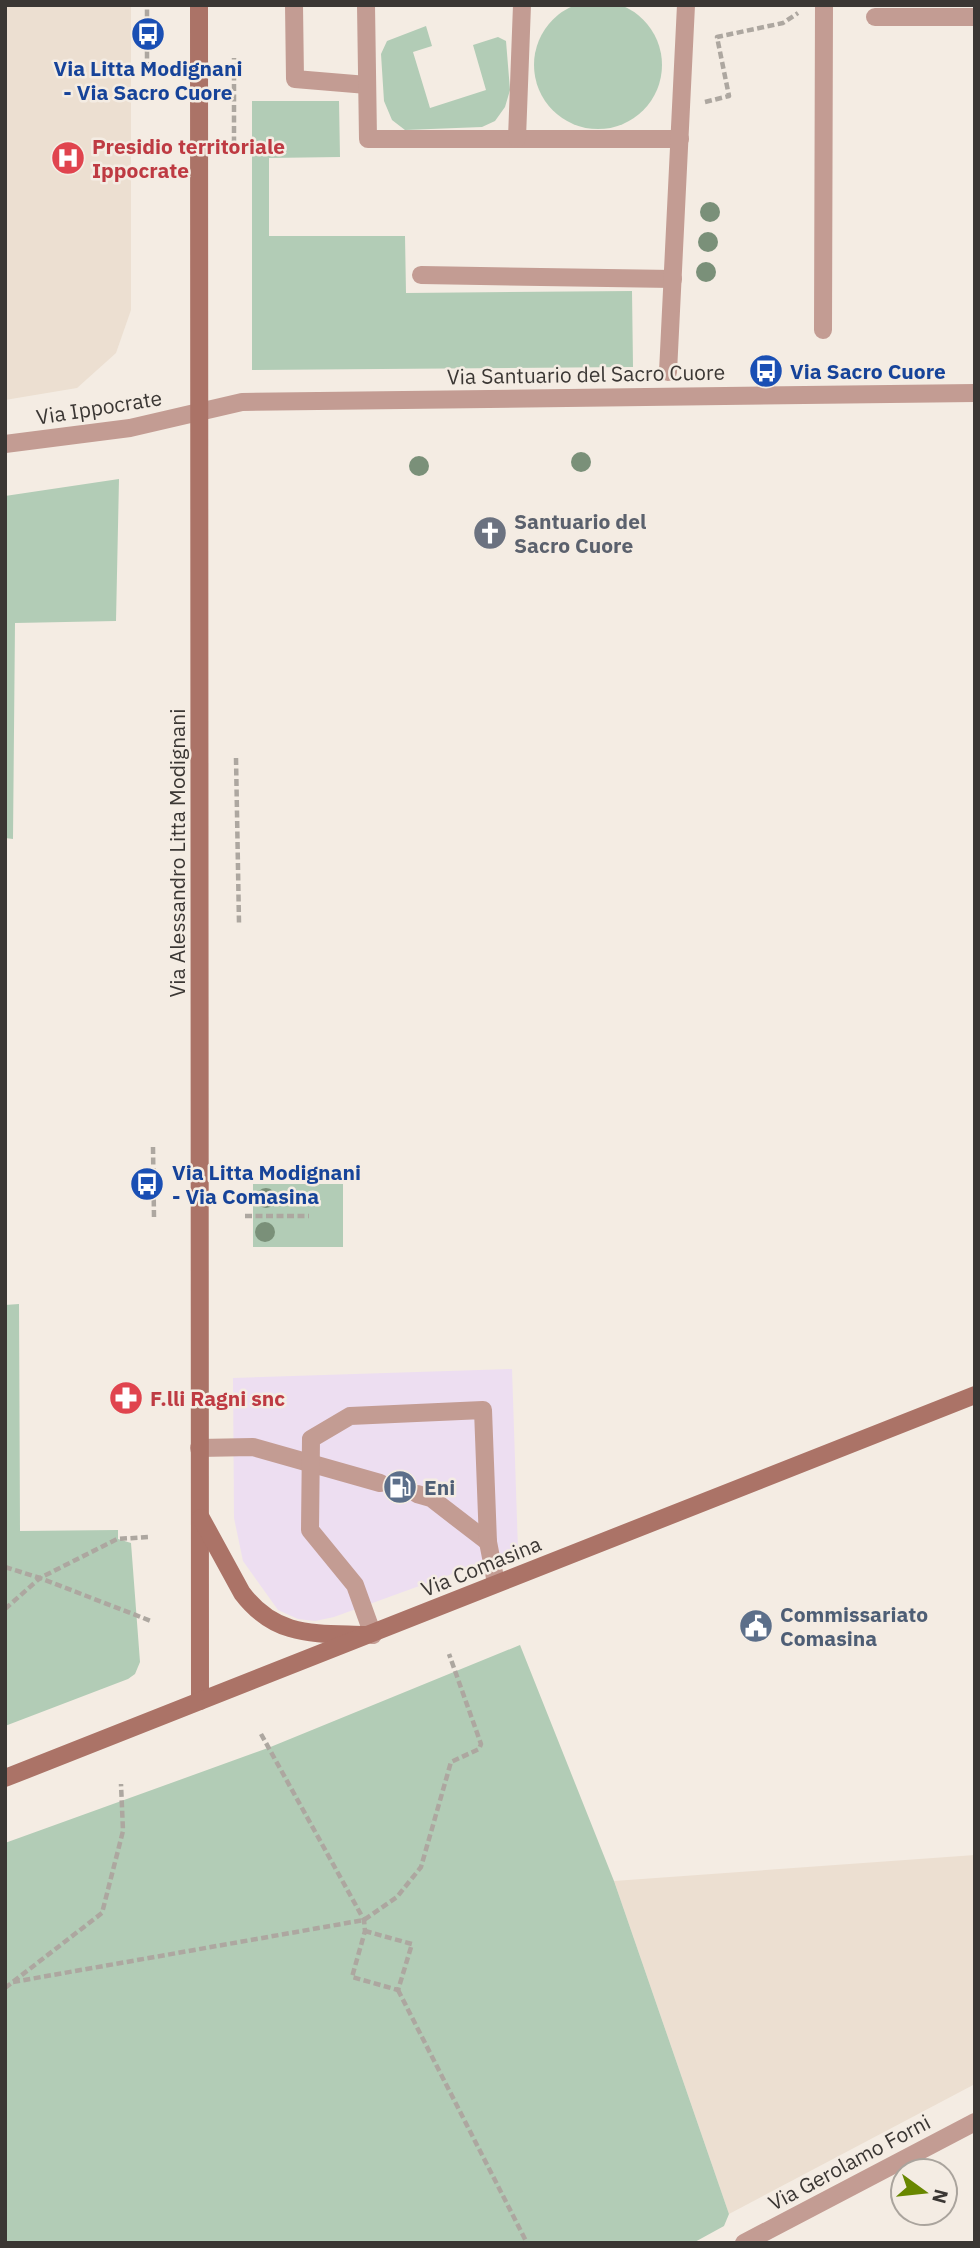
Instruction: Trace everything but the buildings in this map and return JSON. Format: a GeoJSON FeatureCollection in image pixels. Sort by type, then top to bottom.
{"type":"FeatureCollection","features":[{"type":"Feature","properties":{"kind":"street","name":"Via Alessandro Litta Modignani"},"geometry":{"type":"LineString","coordinates":[[199,5],[200,1701]]}},
{"type":"Feature","properties":{"kind":"street"},"geometry":{"type":"LineString","coordinates":[[294,5],[295,79],[368,85]]}},
{"type":"Feature","properties":{"kind":"street"},"geometry":{"type":"LineString","coordinates":[[366,5],[368,139],[680,139]]}},
{"type":"Feature","properties":{"kind":"street"},"geometry":{"type":"LineString","coordinates":[[517,138],[522,5]]}},
{"type":"Feature","properties":{"kind":"street"},"geometry":{"type":"LineString","coordinates":[[668,372],[686,5]]}},
{"type":"Feature","properties":{"kind":"street"},"geometry":{"type":"LineString","coordinates":[[823,330],[824,5]]}},
{"type":"Feature","properties":{"kind":"street"},"geometry":{"type":"LineString","coordinates":[[875,17],[975,17]]}},
{"type":"Feature","properties":{"kind":"street"},"geometry":{"type":"LineString","coordinates":[[421,275],[673,279]]}},
{"type":"Feature","properties":{"kind":"street","name":"Via Santuario del Sacro Cuore"},"geometry":{"type":"LineString","coordinates":[[200,412],[256,402],[975,393]]}},
{"type":"Feature","properties":{"kind":"street","name":"Via Ippocrate"},"geometry":{"type":"LineString","coordinates":[[5,444],[130,428],[200,412]]}},
{"type":"Feature","properties":{"kind":"street","name":"Via Comasina"},"geometry":{"type":"LineString","coordinates":[[5,1778],[373,1635],[496,1583],[975,1395]]}},
{"type":"Feature","properties":{"kind":"street"},"geometry":{"type":"LineString","coordinates":[[200,1515],[242,1593],[250,1604],[281,1628],[300,1632],[373,1635],[355,1585],[310,1530],[311,1439],[350,1416],[483,1410],[488,1542],[496,1583]]}},
{"type":"Feature","properties":{"kind":"street"},"geometry":{"type":"LineString","coordinates":[[199,1448],[253,1447],[380,1483]]}},
{"type":"Feature","properties":{"kind":"street"},"geometry":{"type":"LineString","coordinates":[[417,1494],[431,1498],[488,1542]]}},
{"type":"Feature","properties":{"kind":"street","name":"Via Gerolamo Forni"},"geometry":{"type":"LineString","coordinates":[[744,2243],[975,2122]]}},
{"type":"Feature","properties":{"kind":"path"},"geometry":{"type":"LineString","coordinates":[[146,69],[147,5]]}},
{"type":"Feature","properties":{"kind":"path"},"geometry":{"type":"LineString","coordinates":[[681,107],[729,96],[717,37],[783,23],[801,11]]}},
{"type":"Feature","properties":{"kind":"path"},"geometry":{"type":"LineString","coordinates":[[234,58],[234,154]]}},
{"type":"Feature","properties":{"kind":"path"},"geometry":{"type":"LineString","coordinates":[[236,758],[239,923]]}},
{"type":"Feature","properties":{"kind":"path"},"geometry":{"type":"LineString","coordinates":[[153,1147],[154,1217]]}},
{"type":"Feature","properties":{"kind":"path"},"geometry":{"type":"LineString","coordinates":[[245,1216],[309,1216]]}},
{"type":"Feature","properties":{"kind":"path"},"geometry":{"type":"LineString","coordinates":[[5,1609],[40,1578],[117,1539],[148,1537]]}},
{"type":"Feature","properties":{"kind":"path"},"geometry":{"type":"LineString","coordinates":[[5,1567],[151,1621]]}},
{"type":"Feature","properties":{"kind":"path"},"geometry":{"type":"LineString","coordinates":[[13,1982],[364,1920],[397,1897],[421,1867],[451,1762],[479,1749],[481,1744],[449,1654]]}},
{"type":"Feature","properties":{"kind":"path"},"geometry":{"type":"LineString","coordinates":[[261,1734],[364,1920],[365,1931],[352,1977],[398,1990]]}},
{"type":"Feature","properties":{"kind":"path"},"geometry":{"type":"LineString","coordinates":[[5,1988],[102,1913],[123,1831],[121,1784]]}},
{"type":"Feature","properties":{"kind":"path"},"geometry":{"type":"LineString","coordinates":[[365,1931],[412,1944],[398,1990],[527,2243]]}},
{"type":"Feature","properties":{"kind":"shaded area","name":"Presidio territoriale Ippocrate"},"geometry":{"type":"Polygon","coordinates":[[[5,5],[131,5],[131,310],[116,353],[77,388],[5,400],[5,5]]]}},
{"type":"Feature","properties":{"kind":"shaded area"},"geometry":{"type":"Polygon","coordinates":[[[512,1369],[518,1550],[334,1617],[315,1621],[298,1619],[278,1610],[243,1561],[234,1518],[233,1378],[512,1369]]]}},
{"type":"Feature","properties":{"kind":"shaded area"},"geometry":{"type":"Polygon","coordinates":[[[975,1855],[975,2084],[729,2214],[614,1881],[975,1855]]]}},
{"type":"Feature","properties":{"kind":"green space"},"geometry":{"type":"Polygon","coordinates":[[[598,1],[622,6],[643,20],[657,41],[662,65],[657,89],[643,110],[622,124],[598,129],[574,124],[553,110],[539,89],[534,65],[539,41],[553,20],[574,6],[598,1]]]}},
{"type":"Feature","properties":{"kind":"green space"},"geometry":{"type":"Polygon","coordinates":[[[426,26],[432,46],[413,52],[430,108],[486,90],[473,45],[498,37],[506,41],[510,90],[505,107],[495,121],[482,127],[405,130],[392,120],[384,101],[381,54],[387,41],[426,26]]]}},
{"type":"Feature","properties":{"kind":"green space"},"geometry":{"type":"Polygon","coordinates":[[[252,101],[339,101],[340,157],[269,158],[269,236],[405,236],[406,293],[632,291],[633,367],[252,370],[252,101]]]}},
{"type":"Feature","properties":{"kind":"green space"},"geometry":{"type":"Polygon","coordinates":[[[119,479],[116,621],[15,623],[13,839],[5,838],[5,496],[119,479]]]}},
{"type":"Feature","properties":{"kind":"green space"},"geometry":{"type":"Polygon","coordinates":[[[253,1184],[343,1184],[343,1247],[253,1247],[253,1184]]]}},
{"type":"Feature","properties":{"kind":"green space"},"geometry":{"type":"Polygon","coordinates":[[[19,1304],[20,1531],[118,1530],[118,1539],[131,1543],[140,1662],[135,1674],[128,1679],[5,1726],[5,1305],[19,1304]]]}},
{"type":"Feature","properties":{"kind":"green space"},"geometry":{"type":"Polygon","coordinates":[[[520,1645],[614,1881],[729,2214],[724,2226],[693,2243],[5,2243],[5,1843],[268,1748],[520,1645]]]}},
{"type":"Feature","properties":{"kind":"place","name":"Via Litta Modignani - Via Sacro Cuore"},"geometry":{"type":"Point","coordinates":[148,34]}},
{"type":"Feature","properties":{"kind":"place","name":"Presidio territoriale Ippocrate"},"geometry":{"type":"Point","coordinates":[68,158]}},
{"type":"Feature","properties":{"kind":"place","name":"Via Sacro Cuore"},"geometry":{"type":"Point","coordinates":[766,371]}},
{"type":"Feature","properties":{"kind":"place","name":"Santuario del Sacro Cuore"},"geometry":{"type":"Point","coordinates":[490,533]}},
{"type":"Feature","properties":{"kind":"place","name":"Via Litta Modignani - Via Comasina"},"geometry":{"type":"Point","coordinates":[147,1184]}},
{"type":"Feature","properties":{"kind":"place","name":"F.lli Ragni snc"},"geometry":{"type":"Point","coordinates":[126,1398]}},
{"type":"Feature","properties":{"kind":"place","name":"Eni"},"geometry":{"type":"Point","coordinates":[400,1487]}},
{"type":"Feature","properties":{"kind":"place","name":"Commissariato Comasina"},"geometry":{"type":"Point","coordinates":[756,1626]}}]}
